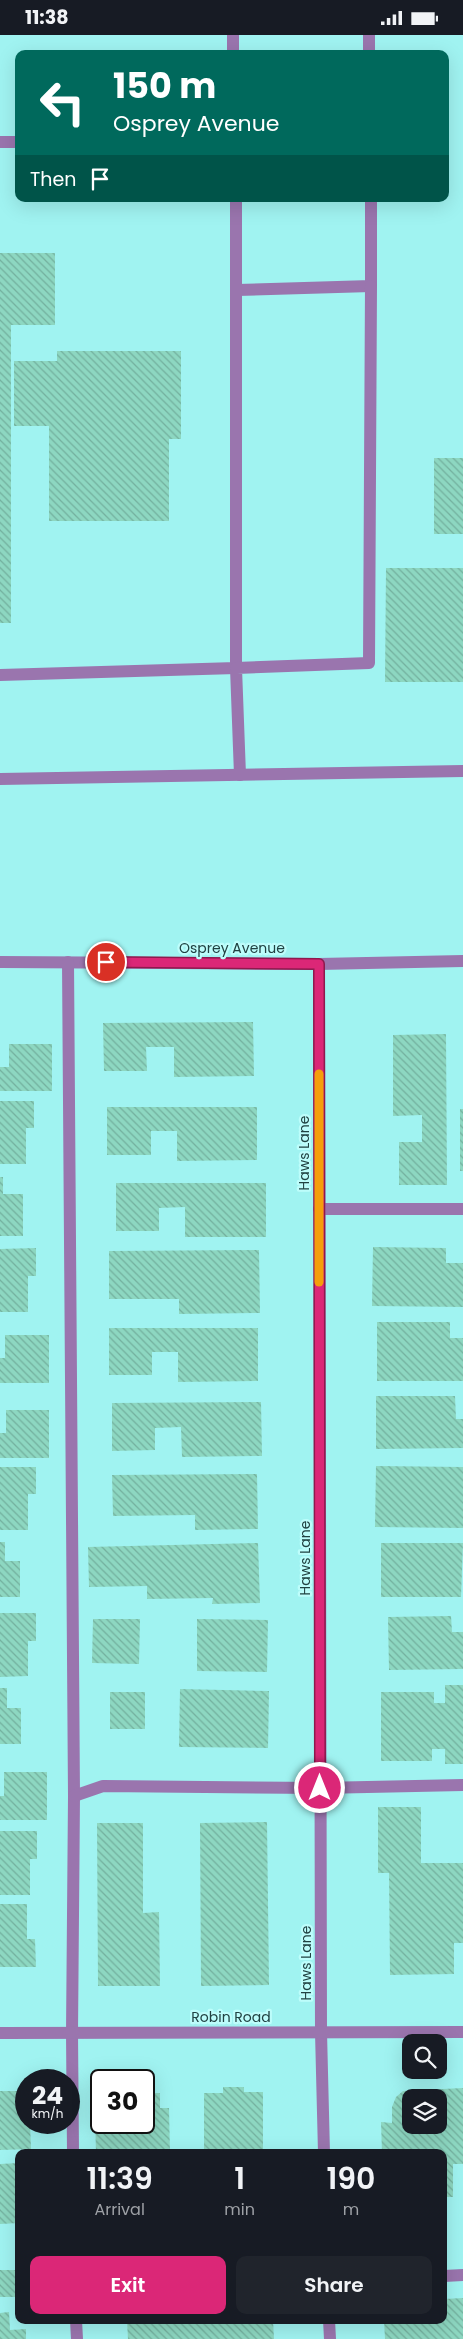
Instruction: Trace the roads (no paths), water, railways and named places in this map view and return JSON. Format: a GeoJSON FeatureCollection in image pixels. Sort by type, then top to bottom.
{"type":"FeatureCollection","features":[{"type":"Feature","properties":{"kind":"street"},"geometry":{"type":"LineString","coordinates":[[233,35],[233,50]]}},
{"type":"Feature","properties":{"kind":"street"},"geometry":{"type":"LineString","coordinates":[[369,35],[369,50]]}},
{"type":"Feature","properties":{"kind":"street"},"geometry":{"type":"LineString","coordinates":[[0,142],[15,142]]}},
{"type":"Feature","properties":{"kind":"street"},"geometry":{"type":"LineString","coordinates":[[236,202],[236,668],[240,775]]}},
{"type":"Feature","properties":{"kind":"street"},"geometry":{"type":"LineString","coordinates":[[0,675],[369,663],[371,202]]}},
{"type":"Feature","properties":{"kind":"street"},"geometry":{"type":"LineString","coordinates":[[237,290],[371,286]]}},
{"type":"Feature","properties":{"kind":"street"},"geometry":{"type":"LineString","coordinates":[[0,779],[463,771]]}},
{"type":"Feature","properties":{"kind":"street","name":"Osprey Avenue"},"geometry":{"type":"LineString","coordinates":[[0,961],[319,964],[463,961]]}},
{"type":"Feature","properties":{"kind":"street"},"geometry":{"type":"LineString","coordinates":[[68,962],[74,1796],[73,2149]]}},
{"type":"Feature","properties":{"kind":"street","name":"Haws Lane"},"geometry":{"type":"LineString","coordinates":[[319,964],[321,2032],[324,2149]]}},
{"type":"Feature","properties":{"kind":"street"},"geometry":{"type":"LineString","coordinates":[[319,1209],[463,1209]]}},
{"type":"Feature","properties":{"kind":"street"},"geometry":{"type":"LineString","coordinates":[[74,1796],[103,1786],[320,1788],[463,1785]]}},
{"type":"Feature","properties":{"kind":"street","name":"Robin Road"},"geometry":{"type":"LineString","coordinates":[[0,2033],[463,2032]]}},
{"type":"Feature","properties":{"kind":"street"},"geometry":{"type":"LineString","coordinates":[[447,2276],[463,2275]]}},
{"type":"Feature","properties":{"kind":"street"},"geometry":{"type":"LineString","coordinates":[[76,2324],[76,2339]]}},
{"type":"Feature","properties":{"kind":"street"},"geometry":{"type":"LineString","coordinates":[[329,2324],[330,2339]]}}]}
